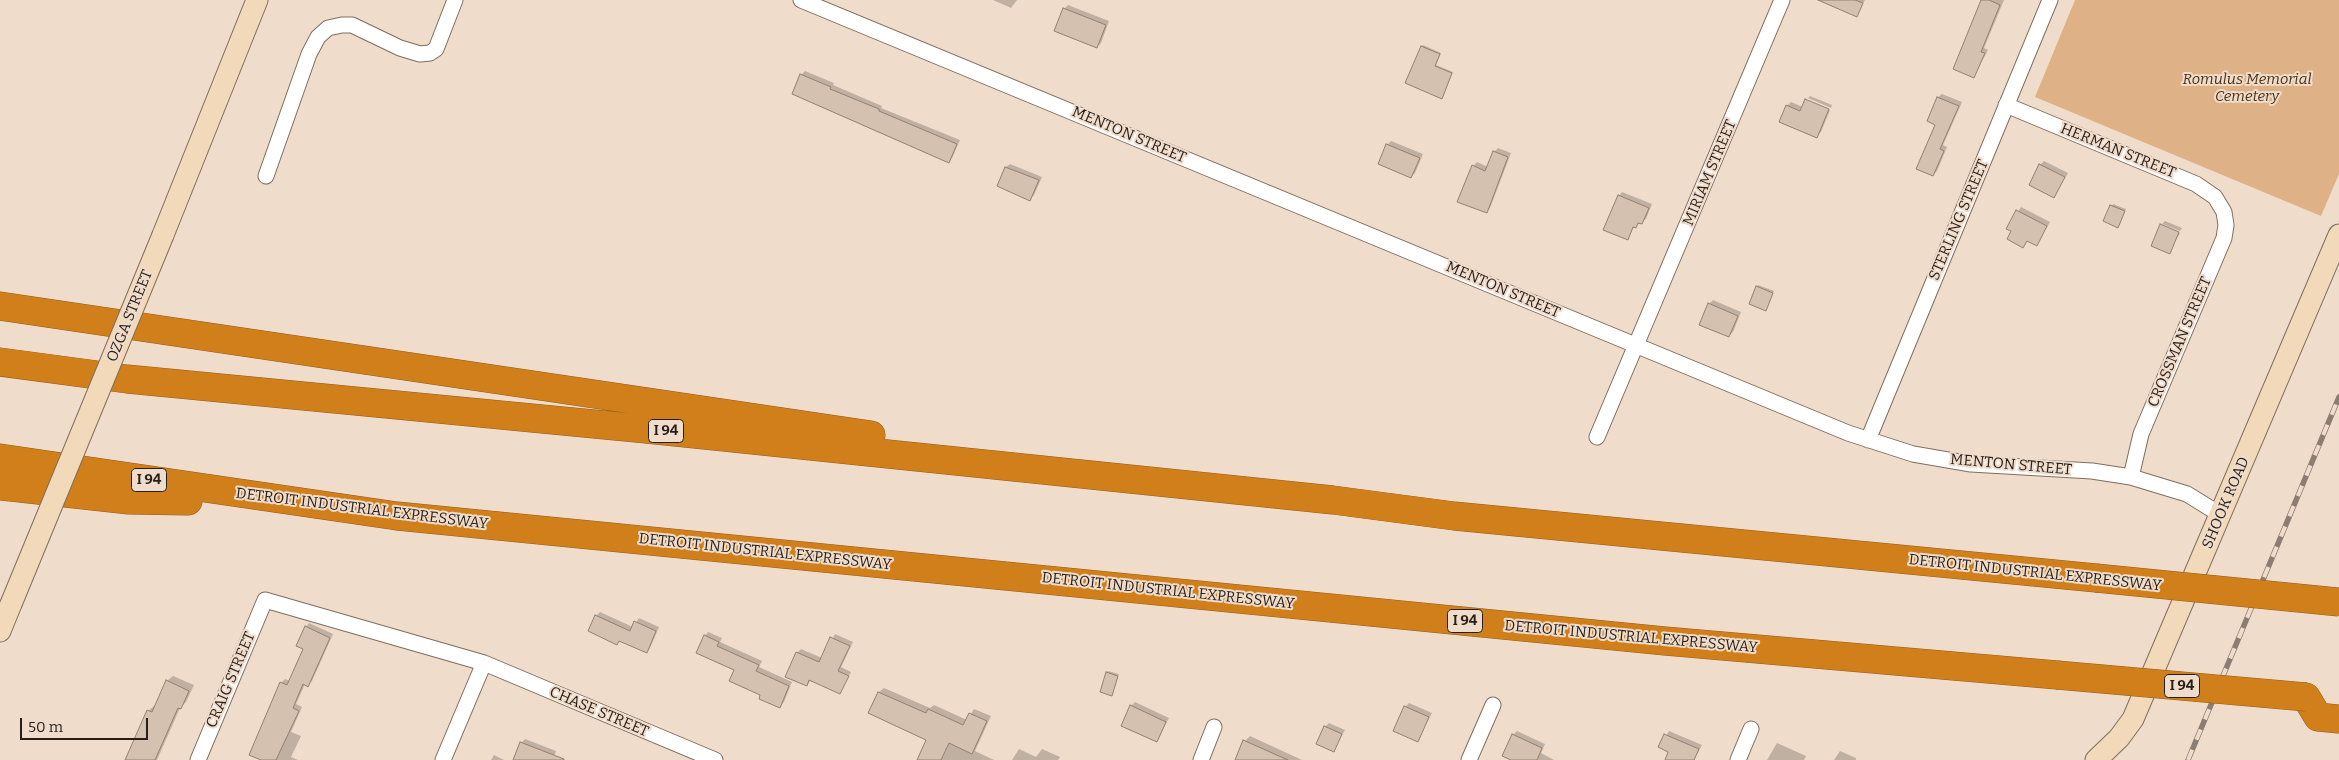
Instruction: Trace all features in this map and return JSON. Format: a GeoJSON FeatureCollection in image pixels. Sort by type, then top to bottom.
{"type":"FeatureCollection","features":[{"type":"Feature","properties":{"kind":"highway"},"geometry":{"type":"LineString","coordinates":[[0,291],[61,303],[161,330]]}},
{"type":"Feature","properties":{"kind":"highway"},"geometry":{"type":"LineString","coordinates":[[0,306],[1333,500]]}},
{"type":"Feature","properties":{"kind":"highway","name":"DETROIT INDUSTRIAL EXPRESSWAY"},"geometry":{"type":"LineString","coordinates":[[0,362],[127,379],[646,429],[1333,500],[1464,517],[2339,602]]}},
{"type":"Feature","properties":{"kind":"highway","name":"DETROIT INDUSTRIAL EXPRESSWAY"},"geometry":{"type":"LineString","coordinates":[[0,458],[407,517],[1656,640],[2339,701]]}},
{"type":"Feature","properties":{"kind":"highway"},"geometry":{"type":"LineString","coordinates":[[0,486],[129,500],[297,502]]}},
{"type":"Feature","properties":{"kind":"highway"},"geometry":{"type":"LineString","coordinates":[[2306,697],[2318,717],[2339,719]]}},
{"type":"Feature","properties":{"kind":"street","name":"OZGA STREET"},"geometry":{"type":"LineString","coordinates":[[0,631],[163,235],[257,0]]}},
{"type":"Feature","properties":{"kind":"street"},"geometry":{"type":"LineString","coordinates":[[266,176],[309,54],[318,37],[328,28],[342,24],[352,25],[400,48],[420,54],[430,54],[436,49],[455,0]]}},
{"type":"Feature","properties":{"kind":"street","name":"MENTON STREET"},"geometry":{"type":"LineString","coordinates":[[801,0],[1868,440],[1913,454],[1971,464],[2092,471],[2131,477],[2187,494],[2221,515]]}},
{"type":"Feature","properties":{"kind":"street","name":"MIRIAM STREET"},"geometry":{"type":"LineString","coordinates":[[1597,437],[1638,346],[1782,0]]}},
{"type":"Feature","properties":{"kind":"street","name":"STERLING STREET"},"geometry":{"type":"LineString","coordinates":[[1868,440],[2050,0]]}},
{"type":"Feature","properties":{"kind":"street","name":"HERMAN STREET"},"geometry":{"type":"LineString","coordinates":[[2006,106],[2196,184],[2215,196],[2222,207]]}},
{"type":"Feature","properties":{"kind":"street","name":"CROSSMAN STREET"},"geometry":{"type":"LineString","coordinates":[[2131,477],[2142,434],[2224,238],[2226,225],[2222,207]]}},
{"type":"Feature","properties":{"kind":"street","name":"SHOOK ROAD"},"geometry":{"type":"LineString","coordinates":[[2096,760],[2119,738],[2133,719],[2339,235]]}},
{"type":"Feature","properties":{"kind":"street","name":"CHASE STREET"},"geometry":{"type":"LineString","coordinates":[[265,600],[484,663],[707,759]]}},
{"type":"Feature","properties":{"kind":"street","name":"CRAIG STREET"},"geometry":{"type":"LineString","coordinates":[[198,760],[265,600]]}},
{"type":"Feature","properties":{"kind":"street"},"geometry":{"type":"LineString","coordinates":[[443,760],[484,663]]}},
{"type":"Feature","properties":{"kind":"street"},"geometry":{"type":"LineString","coordinates":[[1469,760],[1493,705]]}},
{"type":"Feature","properties":{"kind":"street"},"geometry":{"type":"LineString","coordinates":[[1201,760],[1214,727]]}},
{"type":"Feature","properties":{"kind":"street"},"geometry":{"type":"LineString","coordinates":[[1738,760],[1751,729]]}},
{"type":"Feature","properties":{"kind":"green space","name":"Romulus Memorial Cemetery"},"geometry":{"type":"Polygon","coordinates":[[[2075,0],[2339,0],[2339,174],[2321,216],[2035,97],[2075,0]]]}},
{"type":"Feature","properties":{"kind":"building"},"geometry":{"type":"Polygon","coordinates":[[[1818,0],[1855,0],[1863,3],[1857,17],[1818,0]]]}},
{"type":"Feature","properties":{"kind":"building"},"geometry":{"type":"Polygon","coordinates":[[[1981,0],[1989,0],[2000,5],[1981,52],[1985,53],[1974,78],[1953,69],[1981,0]]]}},
{"type":"Feature","properties":{"kind":"building"},"geometry":{"type":"Polygon","coordinates":[[[1063,8],[1106,25],[1097,48],[1054,31],[1063,8]]]}},
{"type":"Feature","properties":{"kind":"building"},"geometry":{"type":"Polygon","coordinates":[[[1421,46],[1440,54],[1435,66],[1452,73],[1442,99],[1405,83],[1421,46]]]}},
{"type":"Feature","properties":{"kind":"building"},"geometry":{"type":"Polygon","coordinates":[[[800,74],[831,87],[830,89],[879,109],[879,111],[957,144],[949,163],[792,94],[800,74]]]}},
{"type":"Feature","properties":{"kind":"building"},"geometry":{"type":"Polygon","coordinates":[[[1937,97],[1959,106],[1940,149],[1944,151],[1933,176],[1916,169],[1935,125],[1927,121],[1937,97]]]}},
{"type":"Feature","properties":{"kind":"building"},"geometry":{"type":"Polygon","coordinates":[[[1805,99],[1829,109],[1817,138],[1779,122],[1786,105],[1800,111],[1805,99]]]}},
{"type":"Feature","properties":{"kind":"building"},"geometry":{"type":"Polygon","coordinates":[[[1386,144],[1420,158],[1411,178],[1378,164],[1386,144]]]}},
{"type":"Feature","properties":{"kind":"building"},"geometry":{"type":"Polygon","coordinates":[[[1493,151],[1508,157],[1487,213],[1457,202],[1472,165],[1485,171],[1493,151]]]}},
{"type":"Feature","properties":{"kind":"building"},"geometry":{"type":"Polygon","coordinates":[[[2039,164],[2065,177],[2054,198],[2029,185],[2039,164]]]}},
{"type":"Feature","properties":{"kind":"building"},"geometry":{"type":"Polygon","coordinates":[[[1005,167],[1039,180],[1030,201],[997,186],[1005,167]]]}},
{"type":"Feature","properties":{"kind":"building"},"geometry":{"type":"Polygon","coordinates":[[[1618,195],[1649,208],[1642,224],[1638,223],[1636,228],[1633,227],[1628,240],[1603,230],[1618,195]]]}},
{"type":"Feature","properties":{"kind":"building"},"geometry":{"type":"Polygon","coordinates":[[[2110,205],[2125,211],[2118,228],[2103,221],[2110,205]]]}},
{"type":"Feature","properties":{"kind":"building"},"geometry":{"type":"Polygon","coordinates":[[[2016,210],[2047,226],[2037,246],[2027,241],[2023,248],[2007,239],[2011,231],[2006,229],[2016,210]]]}},
{"type":"Feature","properties":{"kind":"building"},"geometry":{"type":"Polygon","coordinates":[[[2160,224],[2179,232],[2170,254],[2151,246],[2160,224]]]}},
{"type":"Feature","properties":{"kind":"building"},"geometry":{"type":"Polygon","coordinates":[[[1756,286],[1773,293],[1766,311],[1749,304],[1756,286]]]}},
{"type":"Feature","properties":{"kind":"building"},"geometry":{"type":"Polygon","coordinates":[[[1708,303],[1738,316],[1729,337],[1699,325],[1708,303]]]}},
{"type":"Feature","properties":{"kind":"building"},"geometry":{"type":"Polygon","coordinates":[[[595,615],[630,631],[634,621],[656,631],[647,653],[619,641],[617,645],[588,631],[595,615]]]}},
{"type":"Feature","properties":{"kind":"building"},"geometry":{"type":"Polygon","coordinates":[[[305,626],[330,638],[308,687],[303,684],[293,708],[299,711],[276,760],[261,760],[249,755],[280,682],[287,685],[303,649],[296,646],[305,626]]]}},
{"type":"Feature","properties":{"kind":"building"},"geometry":{"type":"Polygon","coordinates":[[[704,635],[719,642],[717,646],[759,665],[756,671],[789,686],[780,708],[759,699],[760,695],[729,681],[734,670],[696,653],[704,635]]]}},
{"type":"Feature","properties":{"kind":"building"},"geometry":{"type":"Polygon","coordinates":[[[830,637],[850,646],[838,671],[849,676],[840,694],[809,680],[807,686],[785,677],[796,652],[819,662],[830,637]]]}},
{"type":"Feature","properties":{"kind":"building"},"geometry":{"type":"Polygon","coordinates":[[[1106,672],[1118,676],[1112,696],[1100,692],[1106,672]]]}},
{"type":"Feature","properties":{"kind":"building"},"geometry":{"type":"Polygon","coordinates":[[[166,680],[189,691],[181,709],[178,708],[155,760],[125,760],[147,710],[152,712],[166,680]]]}},
{"type":"Feature","properties":{"kind":"building"},"geometry":{"type":"Polygon","coordinates":[[[878,692],[926,713],[928,709],[963,725],[969,713],[987,721],[972,754],[949,743],[941,760],[917,760],[926,740],[868,713],[878,692]]]}},
{"type":"Feature","properties":{"kind":"building"},"geometry":{"type":"Polygon","coordinates":[[[1130,705],[1166,722],[1157,742],[1121,726],[1130,705]]]}},
{"type":"Feature","properties":{"kind":"building"},"geometry":{"type":"Polygon","coordinates":[[[1404,706],[1429,717],[1418,742],[1393,731],[1404,706]]]}},
{"type":"Feature","properties":{"kind":"building"},"geometry":{"type":"Polygon","coordinates":[[[1324,726],[1342,734],[1334,752],[1316,744],[1324,726]]]}},
{"type":"Feature","properties":{"kind":"building"},"geometry":{"type":"Polygon","coordinates":[[[1512,734],[1542,748],[1537,760],[1511,760],[1502,756],[1512,734]]]}},
{"type":"Feature","properties":{"kind":"building"},"geometry":{"type":"Polygon","coordinates":[[[1664,734],[1699,749],[1694,760],[1665,760],[1668,752],[1658,747],[1664,734]]]}},
{"type":"Feature","properties":{"kind":"building"},"geometry":{"type":"Polygon","coordinates":[[[1243,740],[1288,760],[1235,760],[1243,740]]]}},
{"type":"Feature","properties":{"kind":"building"},"geometry":{"type":"Polygon","coordinates":[[[520,742],[564,759],[564,760],[513,760],[520,742]]]}},
{"type":"Feature","properties":{"kind":"railway"},"geometry":{"type":"LineString","coordinates":[[2188,760],[2339,397]]}}]}
